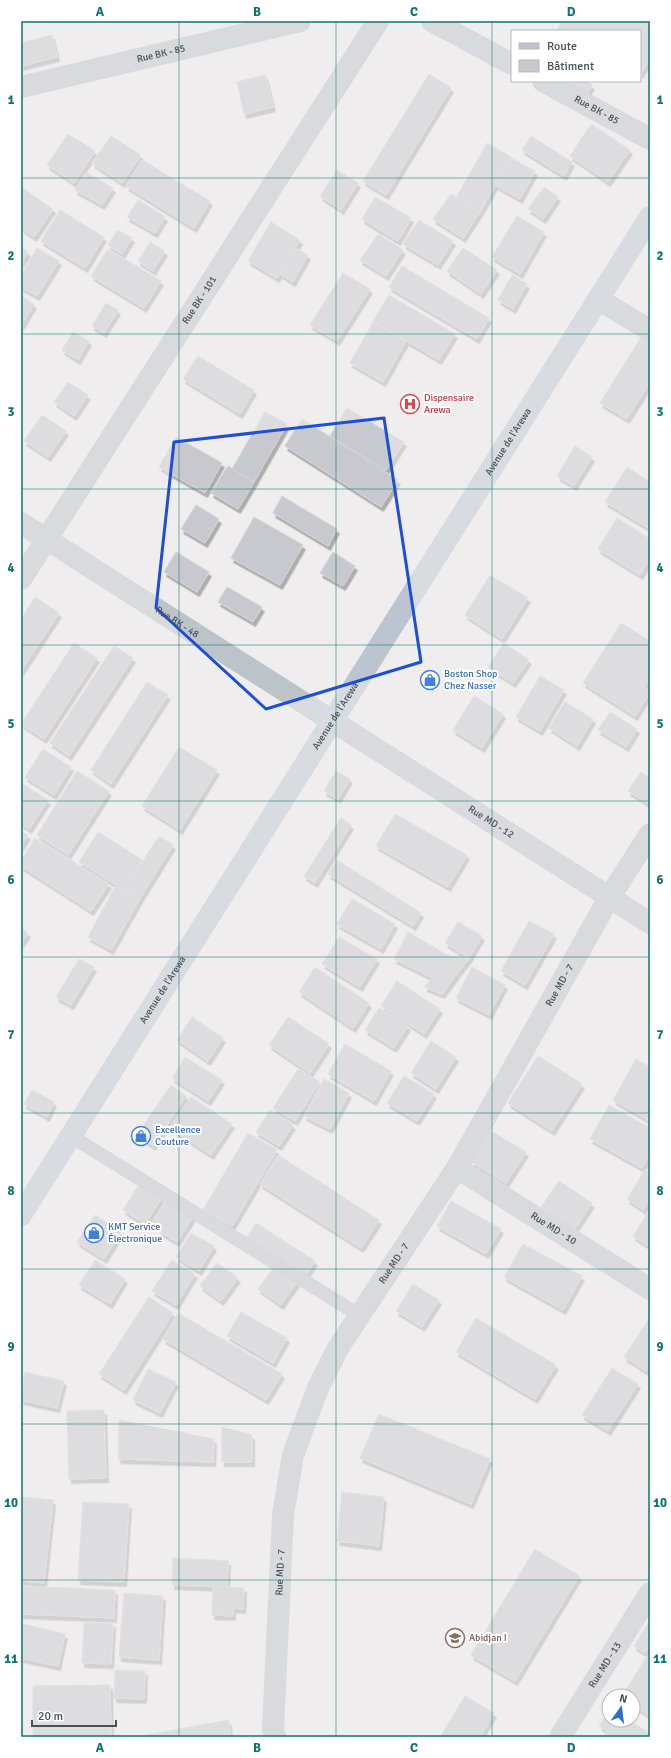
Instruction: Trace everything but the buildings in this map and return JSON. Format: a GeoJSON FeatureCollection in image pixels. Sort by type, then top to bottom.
{"type":"FeatureCollection","features":[{"type":"Feature","properties":{"kind":"street","name":"Rue BK - 85"},"geometry":{"type":"LineString","coordinates":[[21,87],[300,21]]}},
{"type":"Feature","properties":{"kind":"street","name":"Rue BK - 101"},"geometry":{"type":"LineString","coordinates":[[21,579],[378,21]]}},
{"type":"Feature","properties":{"kind":"street"},"geometry":{"type":"LineString","coordinates":[[432,21],[511,63]]}},
{"type":"Feature","properties":{"kind":"street","name":"Rue BK - 85"},"geometry":{"type":"LineString","coordinates":[[545,82],[650,138]]}},
{"type":"Feature","properties":{"kind":"street","name":"Avenue de l'Arewa"},"geometry":{"type":"LineString","coordinates":[[21,1215],[650,217]]}},
{"type":"Feature","properties":{"kind":"street"},"geometry":{"type":"LineString","coordinates":[[599,300],[650,330]]}},
{"type":"Feature","properties":{"kind":"street","name":"Rue BK - 48"},"geometry":{"type":"LineString","coordinates":[[21,523],[332,722]]}},
{"type":"Feature","properties":{"kind":"street","name":"Rue MD - 12"},"geometry":{"type":"LineString","coordinates":[[332,722],[650,923]]}},
{"type":"Feature","properties":{"kind":"street","name":"Rue MD - 7"},"geometry":{"type":"LineString","coordinates":[[275,1737],[273,1730],[283,1515],[290,1469],[295,1449],[318,1388],[338,1348],[457,1168],[609,898],[650,834]]}},
{"type":"Feature","properties":{"kind":"street","name":"Rue MD - 10"},"geometry":{"type":"LineString","coordinates":[[457,1168],[650,1290]]}},
{"type":"Feature","properties":{"kind":"street","name":"Rue MD - 13"},"geometry":{"type":"LineString","coordinates":[[560,1737],[650,1593]]}},
{"type":"Feature","properties":{"kind":"lane"},"geometry":{"type":"LineString","coordinates":[[71,1136],[359,1315]]}},
{"type":"Feature","properties":{"kind":"highlighted area"},"geometry":{"type":"Polygon","coordinates":[[[384,418],[421,662],[266,709],[156,608],[174,442],[384,418]]]}},
{"type":"Feature","properties":{"kind":"place","name":"Dispensaire Arewa"},"geometry":{"type":"Point","coordinates":[410,404]}},
{"type":"Feature","properties":{"kind":"place","name":"Boston Shop Chez Nasser"},"geometry":{"type":"Point","coordinates":[430,680]}},
{"type":"Feature","properties":{"kind":"place","name":"Excellence Couture"},"geometry":{"type":"Point","coordinates":[141,1136]}},
{"type":"Feature","properties":{"kind":"place","name":"KMT Service Électronique"},"geometry":{"type":"Point","coordinates":[94,1233]}},
{"type":"Feature","properties":{"kind":"place","name":"Abidjan I"},"geometry":{"type":"Point","coordinates":[455,1638]}}]}
